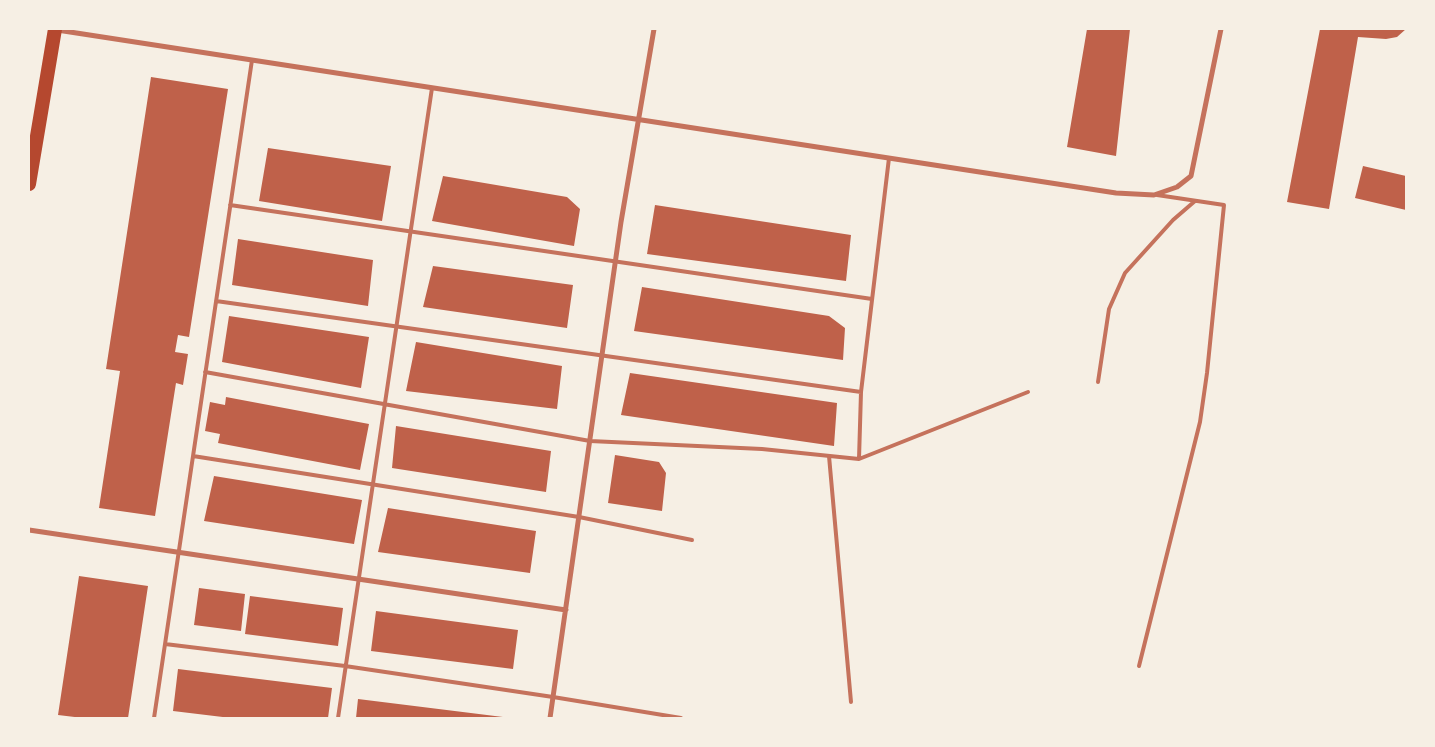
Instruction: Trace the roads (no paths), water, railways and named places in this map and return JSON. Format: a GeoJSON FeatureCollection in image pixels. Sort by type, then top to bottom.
{"type":"FeatureCollection","features":[{"type":"Feature","properties":{"kind":"highway"},"geometry":{"type":"LineString","coordinates":[[29,184],[55,29]]}},
{"type":"Feature","properties":{"kind":"street"},"geometry":{"type":"LineString","coordinates":[[55,29],[1116,193],[1154,195],[1176,187],[1191,176],[1221,29]]}},
{"type":"Feature","properties":{"kind":"street"},"geometry":{"type":"LineString","coordinates":[[550,718],[615,262],[654,29]]}},
{"type":"Feature","properties":{"kind":"street"},"geometry":{"type":"LineString","coordinates":[[29,530],[566,610]]}},
{"type":"Feature","properties":{"kind":"lane"},"geometry":{"type":"LineString","coordinates":[[154,718],[252,60]]}},
{"type":"Feature","properties":{"kind":"lane"},"geometry":{"type":"LineString","coordinates":[[338,718],[432,88]]}},
{"type":"Feature","properties":{"kind":"lane"},"geometry":{"type":"LineString","coordinates":[[859,459],[861,392],[889,158]]}},
{"type":"Feature","properties":{"kind":"lane"},"geometry":{"type":"LineString","coordinates":[[1139,666],[1200,422],[1224,205],[1154,195]]}},
{"type":"Feature","properties":{"kind":"lane"},"geometry":{"type":"LineString","coordinates":[[1098,382],[1109,309],[1125,273],[1172,220],[1195,201]]}},
{"type":"Feature","properties":{"kind":"lane"},"geometry":{"type":"LineString","coordinates":[[230,205],[872,299]]}},
{"type":"Feature","properties":{"kind":"lane"},"geometry":{"type":"LineString","coordinates":[[216,301],[861,392]]}},
{"type":"Feature","properties":{"kind":"lane"},"geometry":{"type":"LineString","coordinates":[[205,372],[590,441],[762,448],[859,459],[1028,392]]}},
{"type":"Feature","properties":{"kind":"lane"},"geometry":{"type":"LineString","coordinates":[[193,456],[579,517],[692,540]]}},
{"type":"Feature","properties":{"kind":"lane"},"geometry":{"type":"LineString","coordinates":[[829,456],[851,702]]}},
{"type":"Feature","properties":{"kind":"lane"},"geometry":{"type":"LineString","coordinates":[[165,644],[345,666],[681,718]]}}]}
